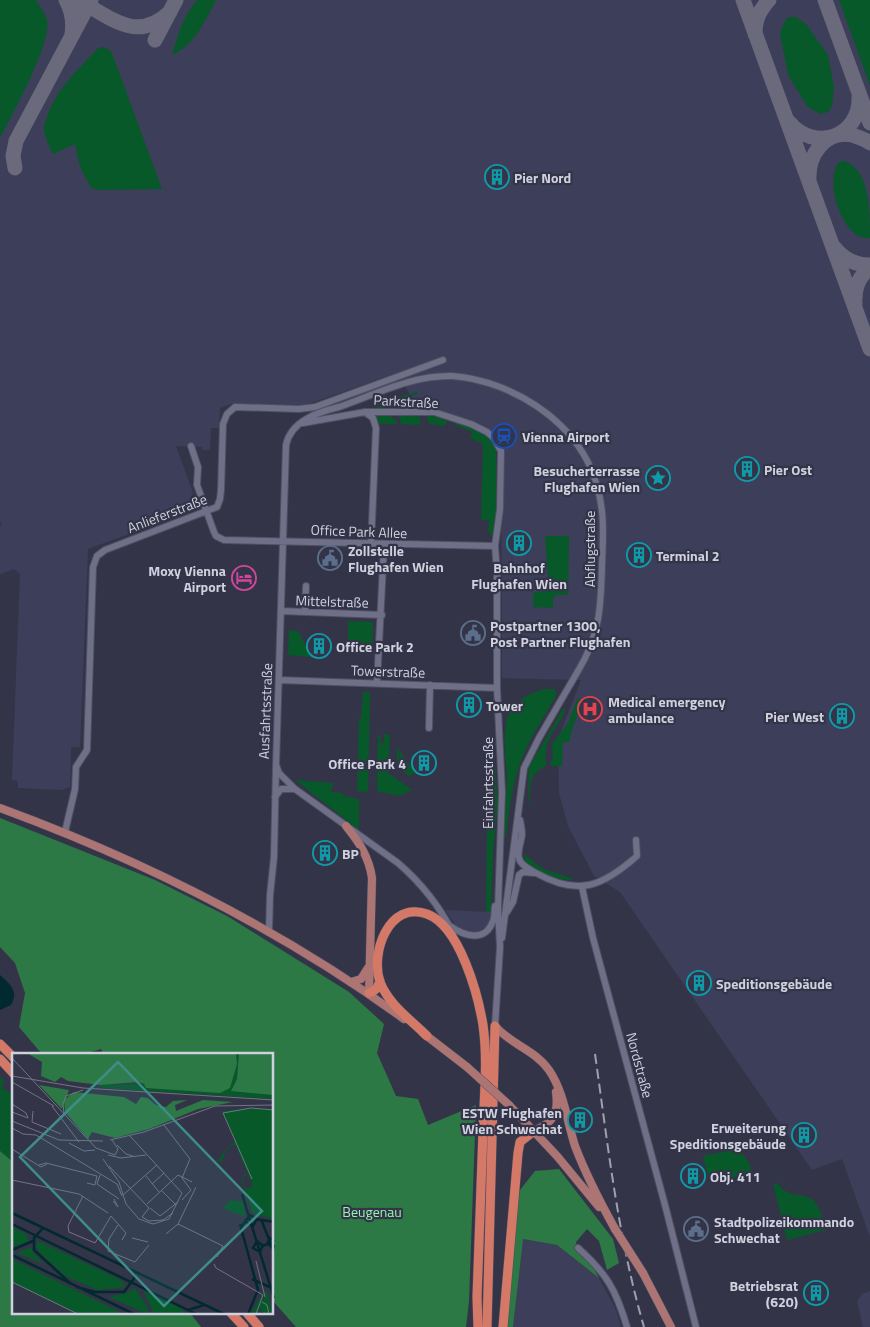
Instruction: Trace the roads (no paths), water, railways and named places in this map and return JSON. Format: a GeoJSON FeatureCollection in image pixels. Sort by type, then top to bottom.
{"type":"FeatureCollection","features":[{"type":"Feature","properties":{"kind":"highway"},"geometry":{"type":"LineString","coordinates":[[427,1036],[393,1005],[380,981],[377,963],[382,938],[393,922],[408,913],[426,914],[436,919],[451,936],[462,953],[475,990],[483,1027],[485,1046],[477,1297],[478,1327]]}},
{"type":"Feature","properties":{"kind":"highway"},"geometry":{"type":"LineString","coordinates":[[369,994],[378,987],[380,981]]}},
{"type":"Feature","properties":{"kind":"highway"},"geometry":{"type":"LineString","coordinates":[[487,1327],[495,1026]]}},
{"type":"Feature","properties":{"kind":"highway"},"geometry":{"type":"LineString","coordinates":[[0,1044],[12,1056]]}},
{"type":"Feature","properties":{"kind":"highway"},"geometry":{"type":"LineString","coordinates":[[0,1059],[12,1072]]}},
{"type":"Feature","properties":{"kind":"highway"},"geometry":{"type":"LineString","coordinates":[[503,1327],[518,1153],[520,1142],[534,1131]]}},
{"type":"Feature","properties":{"kind":"highway"},"geometry":{"type":"LineString","coordinates":[[472,1327],[477,1297]]}},
{"type":"Feature","properties":{"kind":"highway"},"geometry":{"type":"LineString","coordinates":[[232,1314],[244,1327]]}},
{"type":"Feature","properties":{"kind":"highway"},"geometry":{"type":"LineString","coordinates":[[248,1314],[259,1327]]}},
{"type":"Feature","properties":{"kind":"main road"},"geometry":{"type":"LineString","coordinates":[[0,808],[65,832],[190,889],[270,931],[369,994],[467,1067],[509,1105],[557,1156],[615,1229]]}},
{"type":"Feature","properties":{"kind":"main road"},"geometry":{"type":"LineString","coordinates":[[346,826],[365,852],[372,878],[368,968],[370,974],[369,994]]}},
{"type":"Feature","properties":{"kind":"main road"},"geometry":{"type":"LineString","coordinates":[[351,982],[361,979],[368,968]]}},
{"type":"Feature","properties":{"kind":"main road"},"geometry":{"type":"LineString","coordinates":[[495,1026],[506,1037],[539,1059],[550,1071],[566,1111],[575,1144],[594,1190],[615,1229],[643,1273],[671,1327]]}},
{"type":"Feature","properties":{"kind":"main road"},"geometry":{"type":"LineString","coordinates":[[534,1131],[548,1124],[554,1118],[558,1101],[555,1081]]}},
{"type":"Feature","properties":{"kind":"street","name":"Anlieferstraße"},"geometry":{"type":"LineString","coordinates":[[65,832],[75,790],[76,767],[87,750],[93,567],[97,556],[105,550],[207,512],[219,505],[224,418],[236,407],[299,409],[315,407],[443,360]]}},
{"type":"Feature","properties":{"kind":"street","name":"Abflugstraße"},"geometry":{"type":"LineString","coordinates":[[300,423],[322,412],[410,381],[450,376],[478,380],[518,395],[535,404],[558,422],[572,438],[588,463],[597,485],[603,511],[600,610],[595,638],[578,671],[538,738],[524,768],[500,947]]}},
{"type":"Feature","properties":{"kind":"street","name":"Parkstraße"},"geometry":{"type":"LineString","coordinates":[[300,423],[365,412],[434,412],[471,424],[494,438],[501,451],[500,509]]}},
{"type":"Feature","properties":{"kind":"street"},"geometry":{"type":"LineString","coordinates":[[365,412],[373,418],[376,428],[371,545]]}},
{"type":"Feature","properties":{"kind":"street","name":"Ausfahrtsstraße"},"geometry":{"type":"LineString","coordinates":[[300,423],[290,433],[286,445],[276,765],[279,774],[295,789],[398,862],[412,875],[432,899],[449,925],[462,953]]}},
{"type":"Feature","properties":{"kind":"street","name":"Office Park Allee"},"geometry":{"type":"LineString","coordinates":[[191,446],[198,467],[197,485],[216,536],[224,540],[371,545],[495,546]]}},
{"type":"Feature","properties":{"kind":"street","name":"Einfahrtsstraße"},"geometry":{"type":"LineString","coordinates":[[495,1026],[500,947],[498,886],[502,792],[497,688],[497,572],[495,546],[500,509]]}},
{"type":"Feature","properties":{"kind":"street"},"geometry":{"type":"LineString","coordinates":[[377,683],[382,615],[384,545]]}},
{"type":"Feature","properties":{"kind":"street"},"geometry":{"type":"LineString","coordinates":[[305,612],[306,586]]}},
{"type":"Feature","properties":{"kind":"street","name":"Mittelstraße"},"geometry":{"type":"LineString","coordinates":[[281,611],[382,615]]}},
{"type":"Feature","properties":{"kind":"street","name":"Towerstraße"},"geometry":{"type":"LineString","coordinates":[[279,680],[497,688]]}},
{"type":"Feature","properties":{"kind":"street"},"geometry":{"type":"LineString","coordinates":[[429,728],[430,685]]}},
{"type":"Feature","properties":{"kind":"street"},"geometry":{"type":"LineString","coordinates":[[270,931],[276,765]]}},
{"type":"Feature","properties":{"kind":"street"},"geometry":{"type":"LineString","coordinates":[[274,798],[281,789],[295,789]]}},
{"type":"Feature","properties":{"kind":"street"},"geometry":{"type":"LineString","coordinates":[[519,814],[522,832],[519,858],[526,867],[564,885],[582,887],[610,878],[637,856],[636,840]]}},
{"type":"Feature","properties":{"kind":"street"},"geometry":{"type":"LineString","coordinates":[[505,916],[512,902],[519,875],[528,872],[538,874]]}},
{"type":"Feature","properties":{"kind":"street"},"geometry":{"type":"LineString","coordinates":[[449,925],[460,933],[470,936],[485,931],[494,920],[498,886]]}},
{"type":"Feature","properties":{"kind":"street","name":"Nordstraße"},"geometry":{"type":"LineString","coordinates":[[582,887],[593,938],[696,1327]]}},
{"type":"Feature","properties":{"kind":"street"},"geometry":{"type":"LineString","coordinates":[[578,1248],[605,1275],[620,1304],[627,1327]]}},
{"type":"Feature","properties":{"kind":"railway"},"geometry":{"type":"LineString","coordinates":[[595,1054],[620,1226],[644,1327]]}},
{"type":"Feature","properties":{"kind":"place","name":"Pier Nord"},"geometry":{"type":"Point","coordinates":[497,177]}},
{"type":"Feature","properties":{"kind":"place","name":"Vienna Airport"},"geometry":{"type":"Point","coordinates":[504,436]}},
{"type":"Feature","properties":{"kind":"place","name":"Pier Ost"},"geometry":{"type":"Point","coordinates":[747,469]}},
{"type":"Feature","properties":{"kind":"place","name":"Besucherterrasse Flughafen Wien"},"geometry":{"type":"Point","coordinates":[658,478]}},
{"type":"Feature","properties":{"kind":"place","name":"Bahnhof Flughafen Wien"},"geometry":{"type":"Point","coordinates":[519,543]}},
{"type":"Feature","properties":{"kind":"place","name":"Terminal 2"},"geometry":{"type":"Point","coordinates":[639,555]}},
{"type":"Feature","properties":{"kind":"place","name":"Zollstelle Flughafen Wien"},"geometry":{"type":"Point","coordinates":[330,558]}},
{"type":"Feature","properties":{"kind":"place","name":"Moxy Vienna Airport"},"geometry":{"type":"Point","coordinates":[244,578]}},
{"type":"Feature","properties":{"kind":"place","name":"Postpartner 1300, Post Partner Flughafen"},"geometry":{"type":"Point","coordinates":[473,633]}},
{"type":"Feature","properties":{"kind":"place","name":"Office Park 2"},"geometry":{"type":"Point","coordinates":[319,646]}},
{"type":"Feature","properties":{"kind":"place","name":"Tower"},"geometry":{"type":"Point","coordinates":[469,705]}},
{"type":"Feature","properties":{"kind":"place","name":"Medical emergency ambulance"},"geometry":{"type":"Point","coordinates":[590,709]}},
{"type":"Feature","properties":{"kind":"place","name":"Pier West"},"geometry":{"type":"Point","coordinates":[842,716]}},
{"type":"Feature","properties":{"kind":"place","name":"Office Park 4"},"geometry":{"type":"Point","coordinates":[424,763]}},
{"type":"Feature","properties":{"kind":"place","name":"BP"},"geometry":{"type":"Point","coordinates":[325,853]}},
{"type":"Feature","properties":{"kind":"place","name":"Speditionsgebäude"},"geometry":{"type":"Point","coordinates":[699,983]}},
{"type":"Feature","properties":{"kind":"place","name":"ESTW Flughafen Wien Schwechat"},"geometry":{"type":"Point","coordinates":[580,1120]}},
{"type":"Feature","properties":{"kind":"place","name":"Erweiterung Speditionsgebäude"},"geometry":{"type":"Point","coordinates":[804,1135]}},
{"type":"Feature","properties":{"kind":"place","name":"Obj. 411"},"geometry":{"type":"Point","coordinates":[693,1176]}},
{"type":"Feature","properties":{"kind":"place","name":"Stadtpolizeikommando Schwechat"},"geometry":{"type":"Point","coordinates":[696,1229]}},
{"type":"Feature","properties":{"kind":"place","name":"Betriebsrat (620)"},"geometry":{"type":"Point","coordinates":[816,1293]}},
{"type":"Feature","properties":{"kind":"park label","name":"Beugenau"},"geometry":{"type":"Point","coordinates":[372,1211]}}]}
